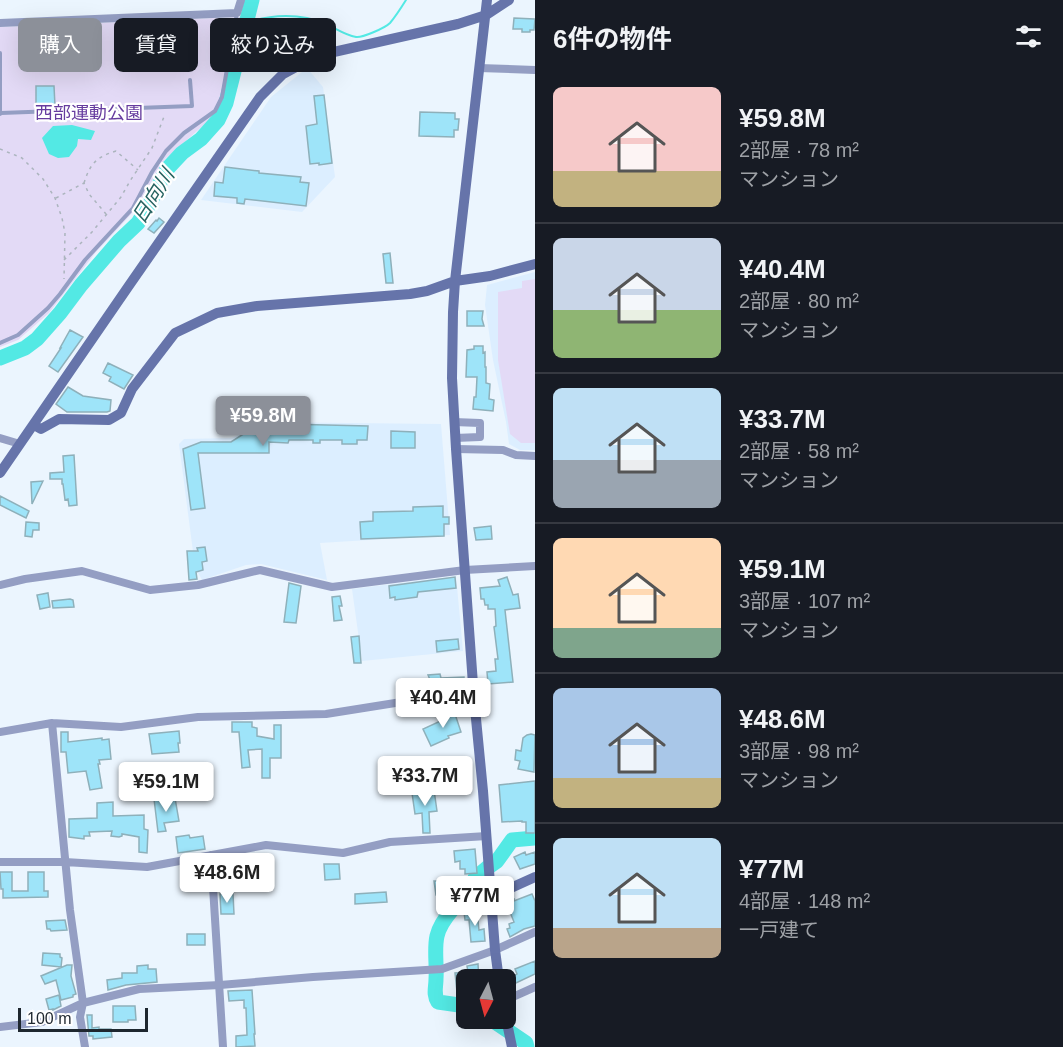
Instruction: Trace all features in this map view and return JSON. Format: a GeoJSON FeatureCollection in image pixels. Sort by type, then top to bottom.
{"type":"FeatureCollection","features":[{"type":"Feature","properties":{"kind":"street"},"geometry":{"type":"LineString","coordinates":[[0,23],[237,13],[241,0]]}},
{"type":"Feature","properties":{"kind":"street"},"geometry":{"type":"LineString","coordinates":[[487,0],[455,281],[452,378],[474,698],[498,969]]}},
{"type":"Feature","properties":{"kind":"street"},"geometry":{"type":"LineString","coordinates":[[0,473],[260,97],[283,74],[316,56],[458,24],[486,15],[509,0]]}},
{"type":"Feature","properties":{"kind":"street"},"geometry":{"type":"LineString","coordinates":[[479,68],[535,70]]}},
{"type":"Feature","properties":{"kind":"street"},"geometry":{"type":"LineString","coordinates":[[34,425],[40,429],[59,419],[109,420],[121,413],[132,389],[175,333],[217,313],[257,306],[410,294],[427,291],[455,281],[490,276],[535,264]]}},
{"type":"Feature","properties":{"kind":"street"},"geometry":{"type":"LineString","coordinates":[[454,422],[480,423],[480,437],[456,444]]}},
{"type":"Feature","properties":{"kind":"street"},"geometry":{"type":"LineString","coordinates":[[0,438],[20,444]]}},
{"type":"Feature","properties":{"kind":"street"},"geometry":{"type":"LineString","coordinates":[[456,444],[503,450],[516,455],[535,456]]}},
{"type":"Feature","properties":{"kind":"street"},"geometry":{"type":"LineString","coordinates":[[0,585],[25,579],[82,572],[150,590],[198,585],[260,570],[332,587],[465,570],[535,566]]}},
{"type":"Feature","properties":{"kind":"street"},"geometry":{"type":"LineString","coordinates":[[0,732],[52,723],[121,728],[198,717],[326,714],[414,700],[474,698]]}},
{"type":"Feature","properties":{"kind":"street"},"geometry":{"type":"LineString","coordinates":[[52,723],[70,910],[83,1003],[80,1017],[85,1047]]}},
{"type":"Feature","properties":{"kind":"street"},"geometry":{"type":"LineString","coordinates":[[0,862],[65,862],[147,867],[266,845],[343,853],[390,842],[487,841]]}},
{"type":"Feature","properties":{"kind":"street"},"geometry":{"type":"LineString","coordinates":[[211,855],[223,1047]]}},
{"type":"Feature","properties":{"kind":"street"},"geometry":{"type":"LineString","coordinates":[[491,897],[535,877]]}},
{"type":"Feature","properties":{"kind":"street"},"geometry":{"type":"LineString","coordinates":[[0,1027],[42,1022],[83,1003],[140,989],[436,969],[495,950],[535,932]]}},
{"type":"Feature","properties":{"kind":"street"},"geometry":{"type":"LineString","coordinates":[[516,996],[535,987]]}},
{"type":"Feature","properties":{"kind":"lane"},"geometry":{"type":"LineString","coordinates":[[0,343],[18,335],[48,308],[85,260],[133,208],[166,151],[184,133],[215,111],[222,97],[237,13]]}},
{"type":"Feature","properties":{"kind":"lane"},"geometry":{"type":"LineString","coordinates":[[0,52],[1,114],[192,106],[190,80]]}},
{"type":"Feature","properties":{"kind":"path"},"geometry":{"type":"LineString","coordinates":[[64,260],[92,232],[121,197],[152,148],[164,121],[166,107]]}},
{"type":"Feature","properties":{"kind":"path"},"geometry":{"type":"LineString","coordinates":[[0,149],[22,158],[43,179],[55,198],[65,233],[65,288]]}},
{"type":"Feature","properties":{"kind":"path"},"geometry":{"type":"LineString","coordinates":[[55,198],[84,183],[96,160],[107,154],[116,151],[138,170]]}},
{"type":"Feature","properties":{"kind":"path"},"geometry":{"type":"LineString","coordinates":[[84,183],[89,194],[106,214]]}},
{"type":"Feature","properties":{"kind":"shaded area"},"geometry":{"type":"Polygon","coordinates":[[[302,72],[310,72],[323,87],[335,177],[302,212],[201,200],[271,97],[302,72]]]}},
{"type":"Feature","properties":{"kind":"shaded area"},"geometry":{"type":"Polygon","coordinates":[[[535,272],[535,450],[520,450],[509,444],[485,305],[487,285],[535,272]]]}},
{"type":"Feature","properties":{"kind":"shaded area"},"geometry":{"type":"Polygon","coordinates":[[[242,422],[441,424],[450,535],[320,543],[327,580],[261,564],[246,565],[202,580],[195,567],[179,444],[184,439],[232,438],[242,433],[242,422]]]}},
{"type":"Feature","properties":{"kind":"shaded area"},"geometry":{"type":"Polygon","coordinates":[[[456,576],[463,651],[362,661],[352,589],[456,576]]]}},
{"type":"Feature","properties":{"kind":"green space","name":"西部運動公園"},"geometry":{"type":"Polygon","coordinates":[[[210,18],[210,72],[230,72],[220,107],[213,118],[165,159],[135,210],[96,252],[49,313],[18,340],[0,347],[0,27],[18,26],[18,72],[102,72],[102,23],[114,22],[114,72],[198,72],[198,19],[210,18]]]}},
{"type":"Feature","properties":{"kind":"green space"},"geometry":{"type":"Polygon","coordinates":[[[535,279],[535,443],[521,443],[510,434],[498,360],[498,292],[522,288],[522,281],[535,279]]]}},
{"type":"Feature","properties":{"kind":"water"},"geometry":{"type":"Polygon","coordinates":[[[72,125],[95,131],[91,140],[78,139],[77,146],[69,157],[58,158],[49,154],[42,138],[53,126],[72,125]]]}},
{"type":"Feature","properties":{"kind":"building"},"geometry":{"type":"Polygon","coordinates":[[[514,18],[535,19],[534,30],[522,32],[522,29],[513,29],[514,18]]]}},
{"type":"Feature","properties":{"kind":"building"},"geometry":{"type":"Polygon","coordinates":[[[36,86],[54,86],[55,106],[36,107],[36,86]]]}},
{"type":"Feature","properties":{"kind":"building"},"geometry":{"type":"Polygon","coordinates":[[[324,95],[332,163],[310,164],[306,126],[317,124],[314,96],[324,95]]]}},
{"type":"Feature","properties":{"kind":"building"},"geometry":{"type":"Polygon","coordinates":[[[420,112],[455,113],[455,119],[459,119],[458,130],[454,130],[454,137],[419,136],[420,112]]]}},
{"type":"Feature","properties":{"kind":"building"},"geometry":{"type":"Polygon","coordinates":[[[225,167],[301,177],[300,182],[309,183],[306,206],[245,199],[244,204],[237,203],[237,198],[214,196],[215,182],[223,183],[225,167]]]}},
{"type":"Feature","properties":{"kind":"building"},"geometry":{"type":"Polygon","coordinates":[[[159,218],[164,222],[154,233],[148,229],[159,218]]]}},
{"type":"Feature","properties":{"kind":"building"},"geometry":{"type":"Polygon","coordinates":[[[390,253],[393,283],[386,283],[383,254],[390,253]]]}},
{"type":"Feature","properties":{"kind":"building"},"geometry":{"type":"Polygon","coordinates":[[[467,311],[483,311],[484,326],[467,326],[467,311]]]}},
{"type":"Feature","properties":{"kind":"building"},"geometry":{"type":"Polygon","coordinates":[[[70,330],[83,337],[58,372],[49,366],[70,330]]]}},
{"type":"Feature","properties":{"kind":"building"},"geometry":{"type":"Polygon","coordinates":[[[474,346],[483,346],[483,353],[485,352],[486,383],[490,384],[489,399],[494,400],[493,411],[473,409],[477,377],[466,377],[467,350],[474,349],[474,346]]]}},
{"type":"Feature","properties":{"kind":"building"},"geometry":{"type":"Polygon","coordinates":[[[108,363],[133,375],[124,389],[109,381],[111,377],[103,373],[108,363]]]}},
{"type":"Feature","properties":{"kind":"building"},"geometry":{"type":"Polygon","coordinates":[[[68,387],[83,396],[111,400],[110,411],[67,412],[56,404],[68,387]]]}},
{"type":"Feature","properties":{"kind":"building"},"geometry":{"type":"Polygon","coordinates":[[[245,423],[368,426],[367,440],[357,440],[357,444],[342,444],[342,440],[320,440],[320,443],[313,443],[313,440],[289,440],[288,443],[269,442],[269,453],[198,453],[205,508],[191,510],[183,449],[201,442],[231,442],[245,433],[245,423]]]}},
{"type":"Feature","properties":{"kind":"building"},"geometry":{"type":"Polygon","coordinates":[[[391,431],[415,432],[415,448],[391,448],[391,431]]]}},
{"type":"Feature","properties":{"kind":"building"},"geometry":{"type":"Polygon","coordinates":[[[74,455],[77,505],[69,506],[68,499],[65,500],[62,479],[50,479],[50,473],[64,472],[63,456],[74,455]]]}},
{"type":"Feature","properties":{"kind":"building"},"geometry":{"type":"Polygon","coordinates":[[[43,481],[32,504],[31,482],[43,481]]]}},
{"type":"Feature","properties":{"kind":"building"},"geometry":{"type":"Polygon","coordinates":[[[0,496],[29,511],[26,518],[0,505],[0,496]]]}},
{"type":"Feature","properties":{"kind":"building"},"geometry":{"type":"Polygon","coordinates":[[[443,506],[443,517],[449,517],[449,524],[444,524],[444,536],[361,539],[360,522],[373,521],[373,512],[413,511],[413,507],[443,506]]]}},
{"type":"Feature","properties":{"kind":"building"},"geometry":{"type":"Polygon","coordinates":[[[26,522],[39,523],[39,530],[33,530],[32,537],[25,536],[26,522]]]}},
{"type":"Feature","properties":{"kind":"building"},"geometry":{"type":"Polygon","coordinates":[[[491,526],[492,539],[476,540],[474,528],[491,526]]]}},
{"type":"Feature","properties":{"kind":"building"},"geometry":{"type":"Polygon","coordinates":[[[205,547],[207,561],[202,562],[203,570],[196,572],[197,579],[189,580],[187,551],[198,551],[197,548],[205,547]]]}},
{"type":"Feature","properties":{"kind":"building"},"geometry":{"type":"Polygon","coordinates":[[[455,577],[456,588],[418,592],[417,597],[395,600],[395,597],[390,598],[389,586],[455,577]]]}},
{"type":"Feature","properties":{"kind":"building"},"geometry":{"type":"Polygon","coordinates":[[[507,577],[513,595],[518,594],[520,608],[505,610],[513,682],[488,684],[487,672],[496,671],[495,659],[498,659],[494,627],[496,626],[495,609],[488,609],[488,605],[485,605],[484,599],[481,599],[480,588],[500,586],[498,580],[507,577]]]}},
{"type":"Feature","properties":{"kind":"building"},"geometry":{"type":"Polygon","coordinates":[[[289,583],[301,586],[296,623],[284,622],[289,583]]]}},
{"type":"Feature","properties":{"kind":"building"},"geometry":{"type":"Polygon","coordinates":[[[48,593],[50,607],[40,609],[37,595],[48,593]]]}},
{"type":"Feature","properties":{"kind":"building"},"geometry":{"type":"Polygon","coordinates":[[[340,596],[342,606],[339,606],[342,620],[334,621],[332,597],[340,596]]]}},
{"type":"Feature","properties":{"kind":"building"},"geometry":{"type":"Polygon","coordinates":[[[73,600],[74,607],[53,608],[52,601],[73,600]]]}},
{"type":"Feature","properties":{"kind":"building"},"geometry":{"type":"Polygon","coordinates":[[[359,636],[361,663],[354,663],[351,637],[359,636]]]}},
{"type":"Feature","properties":{"kind":"building"},"geometry":{"type":"Polygon","coordinates":[[[458,639],[459,649],[437,652],[436,641],[458,639]]]}},
{"type":"Feature","properties":{"kind":"building"},"geometry":{"type":"Polygon","coordinates":[[[440,674],[441,678],[464,677],[464,692],[437,693],[437,686],[433,687],[428,675],[440,674]]]}},
{"type":"Feature","properties":{"kind":"building"},"geometry":{"type":"Polygon","coordinates":[[[453,708],[461,732],[448,736],[449,738],[431,746],[423,729],[447,718],[445,711],[453,708]]]}},
{"type":"Feature","properties":{"kind":"building"},"geometry":{"type":"Polygon","coordinates":[[[232,722],[252,722],[252,727],[257,728],[257,736],[274,739],[274,725],[281,725],[281,758],[270,758],[270,778],[262,778],[262,749],[248,750],[250,767],[242,768],[239,732],[232,732],[232,722]]]}},
{"type":"Feature","properties":{"kind":"building"},"geometry":{"type":"Polygon","coordinates":[[[179,731],[179,752],[152,754],[149,734],[179,731]]]}},
{"type":"Feature","properties":{"kind":"building"},"geometry":{"type":"Polygon","coordinates":[[[61,732],[68,732],[68,742],[109,739],[111,759],[99,760],[100,764],[98,764],[102,788],[90,790],[86,771],[68,773],[66,752],[61,752],[61,732]]]}},
{"type":"Feature","properties":{"kind":"building"},"geometry":{"type":"Polygon","coordinates":[[[531,734],[535,735],[534,772],[518,769],[520,761],[515,760],[516,750],[521,751],[523,738],[531,734]]]}},
{"type":"Feature","properties":{"kind":"building"},"geometry":{"type":"Polygon","coordinates":[[[535,781],[535,833],[526,833],[526,822],[502,822],[499,785],[535,781]]]}},
{"type":"Feature","properties":{"kind":"building"},"geometry":{"type":"Polygon","coordinates":[[[434,790],[437,811],[429,812],[430,833],[423,833],[422,813],[415,814],[412,793],[434,790]]]}},
{"type":"Feature","properties":{"kind":"building"},"geometry":{"type":"Polygon","coordinates":[[[161,798],[161,800],[175,798],[179,821],[164,823],[166,831],[158,832],[154,799],[161,798]]]}},
{"type":"Feature","properties":{"kind":"building"},"geometry":{"type":"Polygon","coordinates":[[[113,802],[113,816],[144,815],[144,829],[148,830],[147,853],[139,852],[139,837],[122,834],[119,837],[111,836],[112,831],[89,832],[90,836],[84,836],[84,839],[69,837],[69,819],[97,818],[97,803],[113,802]]]}},
{"type":"Feature","properties":{"kind":"building"},"geometry":{"type":"Polygon","coordinates":[[[189,835],[190,838],[203,836],[205,849],[178,853],[176,837],[189,835]]]}},
{"type":"Feature","properties":{"kind":"building"},"geometry":{"type":"Polygon","coordinates":[[[475,849],[477,873],[465,874],[465,869],[460,869],[460,861],[455,862],[454,851],[475,849]]]}},
{"type":"Feature","properties":{"kind":"building"},"geometry":{"type":"Polygon","coordinates":[[[525,852],[526,855],[535,852],[535,864],[520,869],[514,857],[525,852]]]}},
{"type":"Feature","properties":{"kind":"building"},"geometry":{"type":"Polygon","coordinates":[[[324,864],[339,864],[340,879],[325,880],[324,864]]]}},
{"type":"Feature","properties":{"kind":"building"},"geometry":{"type":"Polygon","coordinates":[[[0,872],[12,872],[12,891],[28,891],[28,872],[44,872],[44,891],[48,891],[48,897],[3,898],[0,872]]]}},
{"type":"Feature","properties":{"kind":"building"},"geometry":{"type":"Polygon","coordinates":[[[434,881],[444,881],[445,895],[436,895],[434,881]]]}},
{"type":"Feature","properties":{"kind":"building"},"geometry":{"type":"Polygon","coordinates":[[[386,892],[387,902],[355,904],[355,894],[386,892]]]}},
{"type":"Feature","properties":{"kind":"building"},"geometry":{"type":"Polygon","coordinates":[[[220,894],[233,894],[234,914],[221,914],[220,894]]]}},
{"type":"Feature","properties":{"kind":"building"},"geometry":{"type":"Polygon","coordinates":[[[532,894],[535,901],[535,926],[510,937],[507,929],[510,928],[509,924],[514,922],[506,902],[532,894]]]}},
{"type":"Feature","properties":{"kind":"building"},"geometry":{"type":"Polygon","coordinates":[[[477,911],[479,930],[484,929],[485,941],[471,942],[469,920],[465,920],[464,912],[477,911]]]}},
{"type":"Feature","properties":{"kind":"building"},"geometry":{"type":"Polygon","coordinates":[[[65,920],[67,930],[47,929],[46,921],[65,920]]]}},
{"type":"Feature","properties":{"kind":"building"},"geometry":{"type":"Polygon","coordinates":[[[187,934],[205,934],[205,945],[187,945],[187,934]]]}},
{"type":"Feature","properties":{"kind":"building"},"geometry":{"type":"Polygon","coordinates":[[[43,953],[60,954],[61,967],[42,965],[43,953]]]}},
{"type":"Feature","properties":{"kind":"building"},"geometry":{"type":"Polygon","coordinates":[[[535,961],[535,974],[516,983],[515,969],[535,961]]]}},
{"type":"Feature","properties":{"kind":"building"},"geometry":{"type":"Polygon","coordinates":[[[478,964],[478,969],[468,969],[467,966],[478,964]]]}},
{"type":"Feature","properties":{"kind":"building"},"geometry":{"type":"Polygon","coordinates":[[[72,965],[71,976],[76,994],[61,1000],[56,980],[45,984],[41,976],[72,965]]]}},
{"type":"Feature","properties":{"kind":"building"},"geometry":{"type":"Polygon","coordinates":[[[148,965],[148,969],[156,969],[157,982],[126,985],[108,990],[107,980],[122,978],[122,973],[137,973],[137,966],[148,965]]]}},
{"type":"Feature","properties":{"kind":"building"},"geometry":{"type":"Polygon","coordinates":[[[252,990],[255,1046],[236,1047],[236,1036],[247,1035],[246,1008],[244,1008],[244,1000],[229,1001],[228,991],[252,990]]]}},
{"type":"Feature","properties":{"kind":"building"},"geometry":{"type":"Polygon","coordinates":[[[59,995],[61,1006],[49,1010],[46,999],[59,995]]]}},
{"type":"Feature","properties":{"kind":"building"},"geometry":{"type":"Polygon","coordinates":[[[113,1006],[135,1006],[136,1020],[113,1022],[113,1006]]]}},
{"type":"Feature","properties":{"kind":"building"},"geometry":{"type":"Polygon","coordinates":[[[87,1015],[92,1015],[92,1028],[111,1029],[112,1037],[93,1039],[93,1036],[89,1036],[87,1015]]]}},
{"type":"Feature","properties":{"kind":"waterway","name":"日向川"},"geometry":{"type":"LineString","coordinates":[[0,358],[25,348],[37,339],[119,241],[138,223],[167,169],[182,153],[201,139],[218,120],[226,103],[252,0]]}},
{"type":"Feature","properties":{"kind":"waterway"},"geometry":{"type":"LineString","coordinates":[[336,29],[356,37],[373,32],[390,23],[406,0]]}},
{"type":"Feature","properties":{"kind":"waterway"},"geometry":{"type":"LineString","coordinates":[[266,18],[276,16],[306,18]]}},
{"type":"Feature","properties":{"kind":"waterway"},"geometry":{"type":"LineString","coordinates":[[456,1005],[438,1002],[436,999],[436,946],[439,929],[453,909],[475,887],[475,878],[497,861],[512,840],[535,838]]}},
{"type":"Feature","properties":{"kind":"waterway"},"geometry":{"type":"LineString","coordinates":[[505,1029],[526,1043],[527,1047]]}}]}
